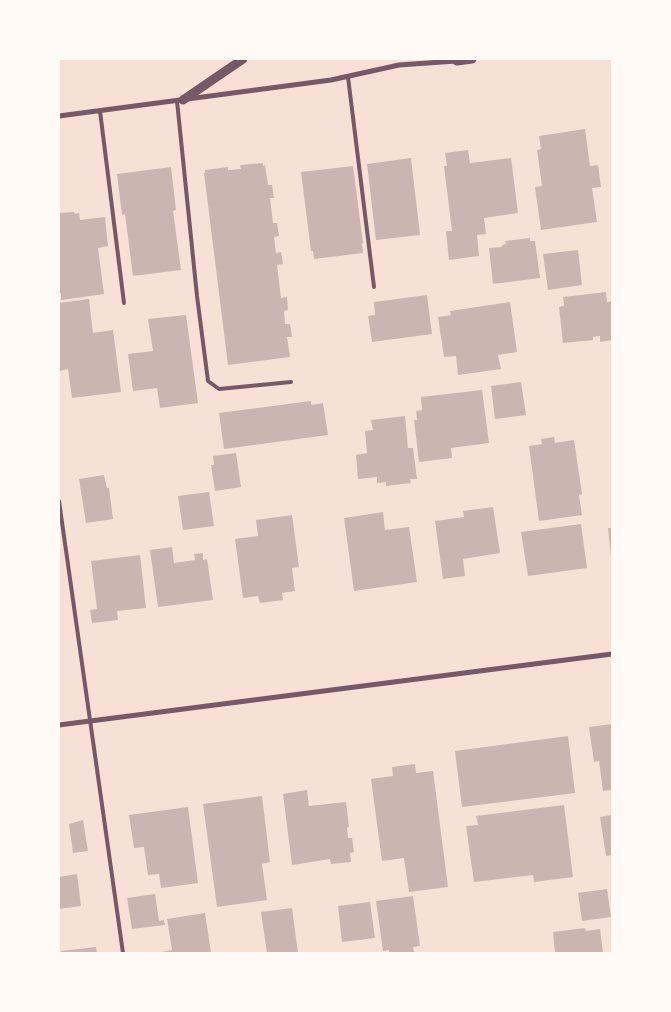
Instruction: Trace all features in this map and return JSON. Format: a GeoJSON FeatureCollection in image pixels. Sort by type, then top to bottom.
{"type":"FeatureCollection","features":[{"type":"Feature","properties":{"kind":"street"},"geometry":{"type":"LineString","coordinates":[[180,100],[243,59]]}},
{"type":"Feature","properties":{"kind":"street"},"geometry":{"type":"LineString","coordinates":[[59,116],[348,77],[399,65],[472,59]]}},
{"type":"Feature","properties":{"kind":"street"},"geometry":{"type":"LineString","coordinates":[[59,725],[612,654]]}},
{"type":"Feature","properties":{"kind":"lane"},"geometry":{"type":"LineString","coordinates":[[348,77],[374,287]]}},
{"type":"Feature","properties":{"kind":"lane"},"geometry":{"type":"LineString","coordinates":[[180,100],[197,296],[208,381],[219,389],[291,382]]}},
{"type":"Feature","properties":{"kind":"lane"},"geometry":{"type":"LineString","coordinates":[[100,111],[124,304]]}},
{"type":"Feature","properties":{"kind":"lane"},"geometry":{"type":"LineString","coordinates":[[59,501],[123,953]]}},
{"type":"Feature","properties":{"kind":"building"},"geometry":{"type":"Polygon","coordinates":[[[585,129],[590,166],[598,165],[601,187],[592,188],[597,222],[541,230],[535,187],[542,186],[537,150],[541,149],[539,136],[585,129]]]}},
{"type":"Feature","properties":{"kind":"building"},"geometry":{"type":"Polygon","coordinates":[[[468,150],[470,163],[511,158],[518,213],[484,218],[486,234],[477,235],[479,256],[449,260],[446,231],[452,231],[444,166],[447,166],[445,153],[468,150]]]}},
{"type":"Feature","properties":{"kind":"building"},"geometry":{"type":"Polygon","coordinates":[[[411,158],[420,235],[376,240],[367,164],[411,158]]]}},
{"type":"Feature","properties":{"kind":"building"},"geometry":{"type":"Polygon","coordinates":[[[263,163],[263,166],[265,165],[268,185],[272,185],[274,198],[270,198],[273,223],[277,223],[279,236],[274,237],[276,253],[281,252],[283,264],[277,265],[281,298],[287,297],[288,310],[284,311],[285,324],[290,324],[292,337],[287,337],[290,357],[228,365],[204,173],[205,170],[228,167],[228,170],[241,169],[240,165],[263,163]]]}},
{"type":"Feature","properties":{"kind":"building"},"geometry":{"type":"Polygon","coordinates":[[[353,166],[363,253],[314,259],[313,251],[311,251],[301,172],[353,166]]]}},
{"type":"Feature","properties":{"kind":"building"},"geometry":{"type":"Polygon","coordinates":[[[171,167],[176,210],[173,211],[181,270],[133,276],[125,214],[122,215],[117,174],[171,167]]]}},
{"type":"Feature","properties":{"kind":"building"},"geometry":{"type":"Polygon","coordinates":[[[74,212],[75,214],[79,213],[80,220],[105,217],[108,246],[98,248],[104,294],[61,300],[61,293],[59,293],[59,213],[74,212]]]}},
{"type":"Feature","properties":{"kind":"building"},"geometry":{"type":"Polygon","coordinates":[[[530,238],[530,241],[535,241],[540,278],[493,284],[489,248],[502,247],[502,245],[506,244],[505,241],[530,238]]]}},
{"type":"Feature","properties":{"kind":"building"},"geometry":{"type":"Polygon","coordinates":[[[578,250],[582,285],[548,290],[543,254],[578,250]]]}},
{"type":"Feature","properties":{"kind":"building"},"geometry":{"type":"Polygon","coordinates":[[[606,292],[607,302],[612,301],[612,340],[600,342],[600,336],[593,337],[593,340],[563,343],[559,307],[564,306],[563,297],[606,292]]]}},
{"type":"Feature","properties":{"kind":"building"},"geometry":{"type":"Polygon","coordinates":[[[427,295],[432,334],[372,342],[368,316],[375,315],[374,302],[427,295]]]}},
{"type":"Feature","properties":{"kind":"building"},"geometry":{"type":"Polygon","coordinates":[[[89,299],[93,333],[113,330],[121,392],[72,398],[68,369],[60,371],[59,303],[89,299]]]}},
{"type":"Feature","properties":{"kind":"building"},"geometry":{"type":"Polygon","coordinates":[[[510,302],[517,352],[498,355],[501,369],[458,375],[456,356],[444,357],[438,317],[451,315],[450,311],[510,302]]]}},
{"type":"Feature","properties":{"kind":"building"},"geometry":{"type":"Polygon","coordinates":[[[186,315],[198,403],[160,408],[157,388],[133,391],[128,354],[153,351],[148,319],[186,315]]]}},
{"type":"Feature","properties":{"kind":"building"},"geometry":{"type":"Polygon","coordinates":[[[521,382],[526,415],[495,419],[491,386],[521,382]]]}},
{"type":"Feature","properties":{"kind":"building"},"geometry":{"type":"Polygon","coordinates":[[[482,390],[489,443],[451,448],[452,458],[419,462],[414,420],[417,420],[416,411],[422,410],[421,397],[482,390]]]}},
{"type":"Feature","properties":{"kind":"building"},"geometry":{"type":"Polygon","coordinates":[[[311,401],[311,405],[323,403],[328,435],[224,449],[219,413],[311,401]]]}},
{"type":"Feature","properties":{"kind":"building"},"geometry":{"type":"Polygon","coordinates":[[[405,416],[408,448],[413,448],[417,479],[410,479],[411,483],[386,486],[386,482],[377,483],[377,477],[358,479],[356,455],[367,453],[365,431],[373,430],[371,420],[405,416]]]}},
{"type":"Feature","properties":{"kind":"building"},"geometry":{"type":"Polygon","coordinates":[[[554,437],[555,443],[574,440],[582,494],[579,495],[582,515],[539,521],[529,446],[542,444],[541,439],[554,437]]]}},
{"type":"Feature","properties":{"kind":"building"},"geometry":{"type":"Polygon","coordinates":[[[236,453],[241,487],[215,491],[211,465],[214,465],[213,456],[236,453]]]}},
{"type":"Feature","properties":{"kind":"building"},"geometry":{"type":"Polygon","coordinates":[[[104,475],[107,488],[109,488],[113,519],[86,523],[79,479],[104,475]]]}},
{"type":"Feature","properties":{"kind":"building"},"geometry":{"type":"Polygon","coordinates":[[[209,492],[214,526],[183,530],[178,496],[209,492]]]}},
{"type":"Feature","properties":{"kind":"building"},"geometry":{"type":"Polygon","coordinates":[[[493,507],[500,553],[463,559],[465,576],[443,579],[435,521],[464,517],[463,511],[493,507]]]}},
{"type":"Feature","properties":{"kind":"building"},"geometry":{"type":"Polygon","coordinates":[[[383,512],[385,530],[409,527],[417,582],[354,591],[344,518],[383,512]]]}},
{"type":"Feature","properties":{"kind":"building"},"geometry":{"type":"Polygon","coordinates":[[[292,515],[299,567],[292,568],[295,591],[282,593],[283,600],[260,603],[258,596],[243,598],[235,539],[258,536],[256,520],[292,515]]]}},
{"type":"Feature","properties":{"kind":"building"},"geometry":{"type":"Polygon","coordinates":[[[581,524],[587,568],[528,576],[521,532],[581,524]]]}},
{"type":"Feature","properties":{"kind":"building"},"geometry":{"type":"Polygon","coordinates":[[[608,528],[612,528],[612,557],[611,557],[608,528]]]}},
{"type":"Feature","properties":{"kind":"building"},"geometry":{"type":"Polygon","coordinates":[[[172,547],[174,563],[195,560],[194,554],[203,553],[203,560],[207,559],[213,600],[158,607],[150,550],[172,547]]]}},
{"type":"Feature","properties":{"kind":"building"},"geometry":{"type":"Polygon","coordinates":[[[140,555],[146,608],[117,611],[118,620],[92,623],[90,610],[97,609],[91,561],[140,555]]]}},
{"type":"Feature","properties":{"kind":"building"},"geometry":{"type":"Polygon","coordinates":[[[612,724],[612,790],[603,791],[599,761],[594,762],[589,727],[612,724]]]}},
{"type":"Feature","properties":{"kind":"building"},"geometry":{"type":"Polygon","coordinates":[[[568,736],[575,793],[462,807],[455,751],[568,736]]]}},
{"type":"Feature","properties":{"kind":"building"},"geometry":{"type":"Polygon","coordinates":[[[415,764],[416,773],[433,771],[448,887],[409,892],[404,858],[382,861],[371,779],[393,776],[392,767],[415,764]]]}},
{"type":"Feature","properties":{"kind":"building"},"geometry":{"type":"Polygon","coordinates":[[[307,790],[309,806],[346,802],[349,827],[347,828],[348,838],[352,838],[354,852],[350,853],[351,862],[331,864],[330,859],[292,865],[283,794],[307,790]]]}},
{"type":"Feature","properties":{"kind":"building"},"geometry":{"type":"Polygon","coordinates":[[[262,796],[270,862],[262,864],[267,900],[217,907],[203,804],[262,796]]]}},
{"type":"Feature","properties":{"kind":"building"},"geometry":{"type":"Polygon","coordinates":[[[564,805],[573,877],[534,882],[533,875],[474,882],[466,826],[478,825],[476,816],[564,805]]]}},
{"type":"Feature","properties":{"kind":"building"},"geometry":{"type":"Polygon","coordinates":[[[188,807],[198,883],[161,888],[159,874],[148,875],[144,847],[134,848],[129,815],[188,807]]]}},
{"type":"Feature","properties":{"kind":"building"},"geometry":{"type":"Polygon","coordinates":[[[612,815],[612,855],[606,856],[600,817],[612,815]]]}},
{"type":"Feature","properties":{"kind":"building"},"geometry":{"type":"Polygon","coordinates":[[[83,820],[88,851],[73,853],[69,824],[83,820]]]}},
{"type":"Feature","properties":{"kind":"building"},"geometry":{"type":"Polygon","coordinates":[[[77,874],[81,906],[59,909],[59,877],[77,874]]]}},
{"type":"Feature","properties":{"kind":"building"},"geometry":{"type":"Polygon","coordinates":[[[607,889],[611,917],[582,921],[578,893],[607,889]]]}},
{"type":"Feature","properties":{"kind":"building"},"geometry":{"type":"Polygon","coordinates":[[[155,894],[159,921],[164,920],[165,925],[132,929],[127,898],[155,894]]]}},
{"type":"Feature","properties":{"kind":"building"},"geometry":{"type":"Polygon","coordinates":[[[413,896],[420,946],[413,947],[414,953],[389,953],[389,950],[383,951],[376,901],[413,896]]]}},
{"type":"Feature","properties":{"kind":"building"},"geometry":{"type":"Polygon","coordinates":[[[370,902],[375,938],[342,942],[338,906],[370,902]]]}},
{"type":"Feature","properties":{"kind":"building"},"geometry":{"type":"Polygon","coordinates":[[[292,908],[298,953],[267,953],[261,912],[292,908]]]}},
{"type":"Feature","properties":{"kind":"building"},"geometry":{"type":"Polygon","coordinates":[[[205,913],[211,953],[156,953],[172,950],[167,919],[205,913]]]}},
{"type":"Feature","properties":{"kind":"building"},"geometry":{"type":"Polygon","coordinates":[[[585,928],[586,931],[600,929],[603,953],[555,953],[553,932],[585,928]]]}},
{"type":"Feature","properties":{"kind":"building"},"geometry":{"type":"Polygon","coordinates":[[[96,947],[97,953],[61,953],[61,951],[96,947]]]}}]}
